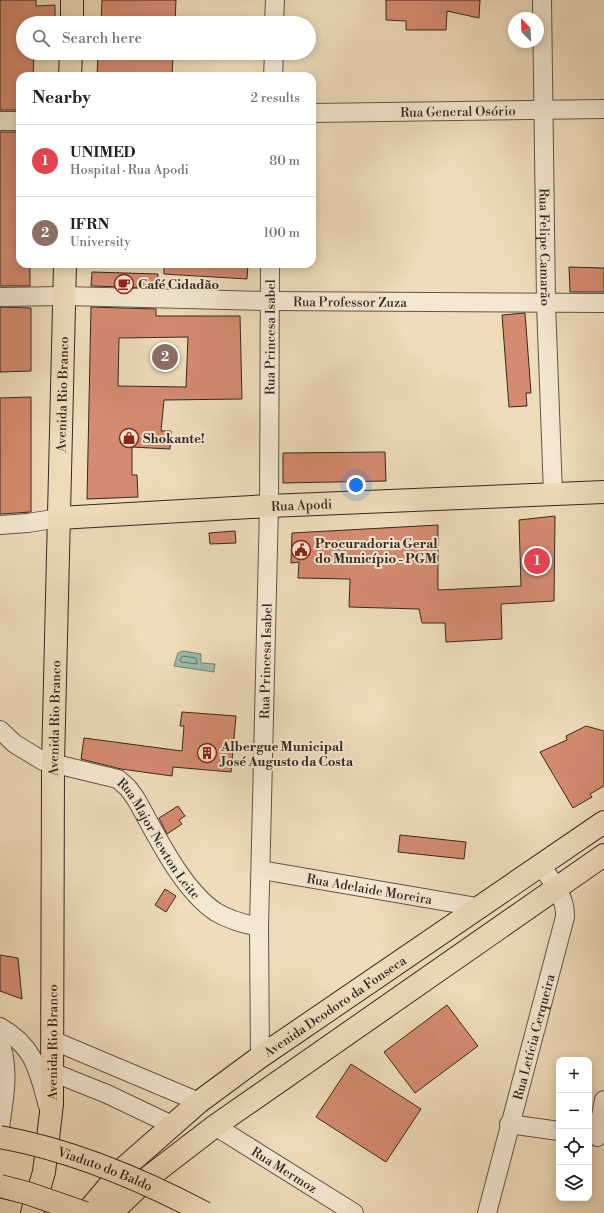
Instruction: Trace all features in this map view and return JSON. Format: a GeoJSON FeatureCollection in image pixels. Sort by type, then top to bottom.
{"type":"FeatureCollection","features":[{"type":"Feature","properties":{"kind":"main road"},"geometry":{"type":"LineString","coordinates":[[72,0],[72,16]]}},
{"type":"Feature","properties":{"kind":"main road"},"geometry":{"type":"LineString","coordinates":[[70,72],[71,60]]}},
{"type":"Feature","properties":{"kind":"main road","name":"Avenida Rio Branco"},"geometry":{"type":"LineString","coordinates":[[32,1213],[44,1172],[51,1116],[53,764],[65,268]]}},
{"type":"Feature","properties":{"kind":"main road","name":"Rua Apodi"},"geometry":{"type":"LineString","coordinates":[[59,518],[269,506],[604,492]]}},
{"type":"Feature","properties":{"kind":"main road","name":"Avenida Deodoro da Fonseca"},"geometry":{"type":"LineString","coordinates":[[85,1213],[125,1167],[199,1102],[260,1057],[477,907],[541,866],[604,822]]}},
{"type":"Feature","properties":{"kind":"main road"},"geometry":{"type":"LineString","coordinates":[[111,1213],[150,1176],[215,1126],[604,855]]}},
{"type":"Feature","properties":{"kind":"main road"},"geometry":{"type":"LineString","coordinates":[[413,952],[430,975]]}},
{"type":"Feature","properties":{"kind":"main road","name":"Viaduto do Baldo"},"geometry":{"type":"LineString","coordinates":[[0,1137],[57,1151],[113,1170],[172,1196],[205,1213]]}},
{"type":"Feature","properties":{"kind":"main road"},"geometry":{"type":"LineString","coordinates":[[0,1186],[27,1193],[85,1213]]}},
{"type":"Feature","properties":{"kind":"street"},"geometry":{"type":"LineString","coordinates":[[274,16],[275,0]]}},
{"type":"Feature","properties":{"kind":"street","name":"Rua Felipe Camarão"},"geometry":{"type":"LineString","coordinates":[[542,0],[542,110],[552,494]]}},
{"type":"Feature","properties":{"kind":"street"},"geometry":{"type":"LineString","coordinates":[[273,72],[274,60]]}},
{"type":"Feature","properties":{"kind":"street","name":"Rua General Osório"},"geometry":{"type":"LineString","coordinates":[[316,113],[604,109]]}},
{"type":"Feature","properties":{"kind":"street"},"geometry":{"type":"LineString","coordinates":[[0,121],[16,121]]}},
{"type":"Feature","properties":{"kind":"street","name":"Rua Princesa Isabel"},"geometry":{"type":"LineString","coordinates":[[260,1057],[259,927],[269,506],[270,268]]}},
{"type":"Feature","properties":{"kind":"street","name":"Rua Professor Zuza"},"geometry":{"type":"LineString","coordinates":[[0,297],[64,296],[269,301],[604,303]]}},
{"type":"Feature","properties":{"kind":"street","name":"Rua Apodi"},"geometry":{"type":"LineString","coordinates":[[0,525],[28,523],[59,518]]}},
{"type":"Feature","properties":{"kind":"street","name":"Rua Major Newton Leite"},"geometry":{"type":"LineString","coordinates":[[0,730],[14,744],[31,755],[53,764],[99,773],[118,779],[128,788],[136,799],[181,875],[193,892],[216,912],[229,919],[259,927]]}},
{"type":"Feature","properties":{"kind":"street","name":"Rua Letícia Cerqueira"},"geometry":{"type":"LineString","coordinates":[[487,1213],[509,1124],[565,917],[564,902],[541,866]]}},
{"type":"Feature","properties":{"kind":"street","name":"Rua Adelaide Moreira"},"geometry":{"type":"LineString","coordinates":[[261,870],[477,907]]}},
{"type":"Feature","properties":{"kind":"street"},"geometry":{"type":"LineString","coordinates":[[0,1027],[15,1036],[26,1047],[35,1062],[51,1116]]}},
{"type":"Feature","properties":{"kind":"street"},"geometry":{"type":"LineString","coordinates":[[52,1040],[199,1102]]}},
{"type":"Feature","properties":{"kind":"street"},"geometry":{"type":"LineString","coordinates":[[0,1042],[5,1068],[5,1094],[0,1127]]}},
{"type":"Feature","properties":{"kind":"street"},"geometry":{"type":"LineString","coordinates":[[107,1094],[120,1069]]}},
{"type":"Feature","properties":{"kind":"street"},"geometry":{"type":"LineString","coordinates":[[52,1072],[107,1094],[172,1125]]}},
{"type":"Feature","properties":{"kind":"street"},"geometry":{"type":"LineString","coordinates":[[597,1136],[604,1100]]}},
{"type":"Feature","properties":{"kind":"street"},"geometry":{"type":"LineString","coordinates":[[509,1124],[556,1131]]}},
{"type":"Feature","properties":{"kind":"street","name":"Rua Mermoz"},"geometry":{"type":"LineString","coordinates":[[215,1126],[354,1213]]}},
{"type":"Feature","properties":{"kind":"water"},"geometry":{"type":"Polygon","coordinates":[[[183,651],[201,654],[201,663],[215,664],[214,672],[174,666],[178,653],[183,651]]]}},
{"type":"Feature","properties":{"kind":"building"},"geometry":{"type":"Polygon","coordinates":[[[0,0],[36,0],[36,6],[55,5],[55,16],[16,16],[16,60],[34,60],[33,72],[16,72],[16,110],[0,110],[0,0]]]}},
{"type":"Feature","properties":{"kind":"building"},"geometry":{"type":"Polygon","coordinates":[[[102,0],[176,0],[175,16],[101,16],[102,0]]]}},
{"type":"Feature","properties":{"kind":"building"},"geometry":{"type":"Polygon","coordinates":[[[386,0],[480,0],[479,18],[447,11],[446,30],[406,30],[406,21],[386,20],[386,0]]]}},
{"type":"Feature","properties":{"kind":"building"},"geometry":{"type":"Polygon","coordinates":[[[98,60],[173,60],[172,72],[97,72],[98,60]]]}},
{"type":"Feature","properties":{"kind":"building"},"geometry":{"type":"Polygon","coordinates":[[[0,132],[16,132],[16,268],[30,268],[30,286],[0,286],[0,132]]]}},
{"type":"Feature","properties":{"kind":"building"},"geometry":{"type":"Polygon","coordinates":[[[569,267],[604,268],[604,292],[570,292],[569,267]]]}},
{"type":"Feature","properties":{"kind":"building"},"geometry":{"type":"Polygon","coordinates":[[[164,268],[248,268],[247,279],[164,274],[164,268]]]}},
{"type":"Feature","properties":{"kind":"building","name":"Café Cidadão"},"geometry":{"type":"Polygon","coordinates":[[[92,272],[158,274],[157,288],[91,286],[92,272]]]}},
{"type":"Feature","properties":{"kind":"building"},"geometry":{"type":"Polygon","coordinates":[[[0,307],[31,308],[31,371],[0,372],[0,307]]]}},
{"type":"Feature","properties":{"kind":"building"},"geometry":{"type":"Polygon","coordinates":[[[91,307],[156,309],[156,316],[240,316],[242,399],[164,400],[161,431],[171,431],[170,449],[132,447],[132,475],[137,475],[138,497],[87,499],[91,307]],[[188,337],[119,338],[118,386],[186,387],[188,337]]]}},
{"type":"Feature","properties":{"kind":"building"},"geometry":{"type":"Polygon","coordinates":[[[525,313],[531,393],[526,393],[527,406],[509,407],[502,315],[525,313]]]}},
{"type":"Feature","properties":{"kind":"building"},"geometry":{"type":"Polygon","coordinates":[[[31,397],[31,512],[0,514],[0,398],[31,397]]]}},
{"type":"Feature","properties":{"kind":"building"},"geometry":{"type":"Polygon","coordinates":[[[385,452],[386,481],[283,483],[283,453],[385,452]]]}},
{"type":"Feature","properties":{"kind":"building"},"geometry":{"type":"Polygon","coordinates":[[[555,516],[554,601],[501,604],[502,639],[446,642],[445,623],[422,623],[419,609],[349,607],[350,579],[298,578],[299,562],[291,563],[292,533],[438,525],[438,590],[521,586],[519,520],[555,516]]]}},
{"type":"Feature","properties":{"kind":"building"},"geometry":{"type":"Polygon","coordinates":[[[235,531],[236,543],[210,544],[209,533],[235,531]]]}},
{"type":"Feature","properties":{"kind":"building"},"geometry":{"type":"Polygon","coordinates":[[[182,712],[236,716],[231,772],[173,767],[172,776],[121,769],[81,759],[84,738],[182,751],[184,726],[180,726],[182,712]]]}},
{"type":"Feature","properties":{"kind":"building"},"geometry":{"type":"Polygon","coordinates":[[[586,726],[604,731],[604,786],[590,794],[592,797],[573,808],[540,752],[567,740],[566,736],[586,726]]]}},
{"type":"Feature","properties":{"kind":"building"},"geometry":{"type":"Polygon","coordinates":[[[178,806],[185,816],[179,820],[182,824],[167,834],[159,818],[178,806]]]}},
{"type":"Feature","properties":{"kind":"building"},"geometry":{"type":"Polygon","coordinates":[[[400,835],[466,842],[464,859],[398,852],[400,835]]]}},
{"type":"Feature","properties":{"kind":"building"},"geometry":{"type":"Polygon","coordinates":[[[165,889],[176,896],[166,912],[155,905],[165,889]]]}},
{"type":"Feature","properties":{"kind":"building"},"geometry":{"type":"Polygon","coordinates":[[[0,955],[18,958],[22,999],[0,991],[0,955]]]}},
{"type":"Feature","properties":{"kind":"building"},"geometry":{"type":"Polygon","coordinates":[[[447,1005],[478,1046],[415,1093],[384,1052],[447,1005]]]}},
{"type":"Feature","properties":{"kind":"building"},"geometry":{"type":"Polygon","coordinates":[[[351,1064],[421,1109],[386,1162],[316,1117],[351,1064]]]}},
{"type":"Feature","properties":{"kind":"place","name":"Café Cidadão"},"geometry":{"type":"Point","coordinates":[124,284]}},
{"type":"Feature","properties":{"kind":"place","name":"IFRN"},"geometry":{"type":"Point","coordinates":[165,357]}},
{"type":"Feature","properties":{"kind":"place","name":"Shokante!"},"geometry":{"type":"Point","coordinates":[129,438]}},
{"type":"Feature","properties":{"kind":"place","name":"Procuradoria Geral do Município - PGM"},"geometry":{"type":"Point","coordinates":[301,550]}},
{"type":"Feature","properties":{"kind":"place","name":"UNIMED"},"geometry":{"type":"Point","coordinates":[537,561]}},
{"type":"Feature","properties":{"kind":"place","name":"Albergue Municipal José Augusto da Costa"},"geometry":{"type":"Point","coordinates":[207,753]}}]}
